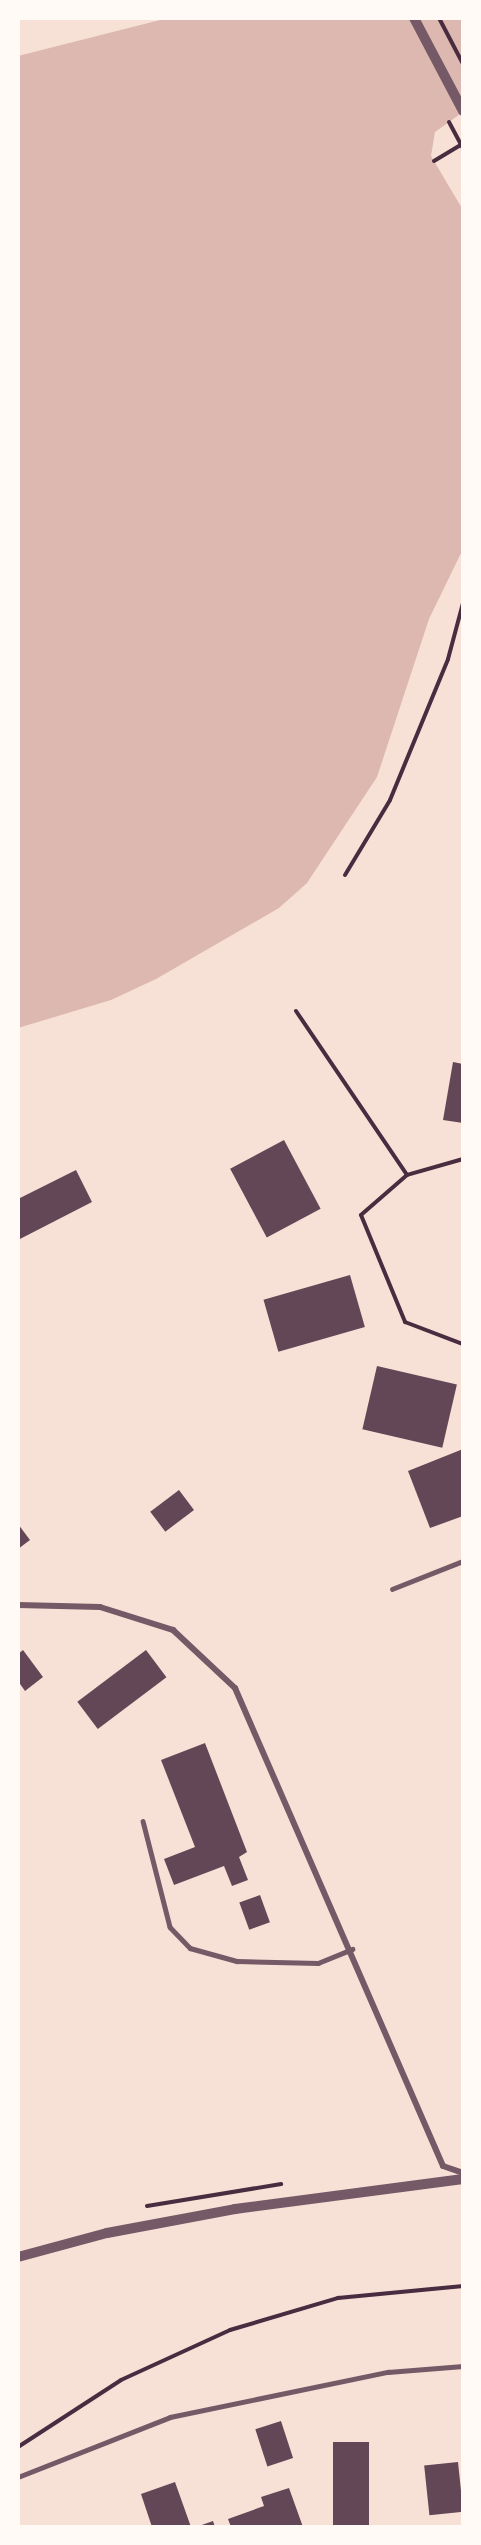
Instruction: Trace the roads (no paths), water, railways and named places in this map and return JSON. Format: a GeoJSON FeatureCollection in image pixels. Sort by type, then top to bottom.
{"type":"FeatureCollection","features":[{"type":"Feature","properties":{"kind":"street"},"geometry":{"type":"LineString","coordinates":[[414,18],[463,111]]}},
{"type":"Feature","properties":{"kind":"street"},"geometry":{"type":"LineString","coordinates":[[18,1605],[100,1607],[173,1630],[235,1688],[352,1948],[443,2166],[463,2173]]}},
{"type":"Feature","properties":{"kind":"street"},"geometry":{"type":"LineString","coordinates":[[18,2257],[107,2233],[235,2209],[463,2179]]}},
{"type":"Feature","properties":{"kind":"lane"},"geometry":{"type":"LineString","coordinates":[[392,1589],[463,1561]]}},
{"type":"Feature","properties":{"kind":"lane"},"geometry":{"type":"LineString","coordinates":[[143,1821],[170,1928],[190,1948],[237,1960],[318,1963],[352,1948]]}},
{"type":"Feature","properties":{"kind":"lane"},"geometry":{"type":"LineString","coordinates":[[18,2477],[170,2417],[388,2372],[463,2366]]}}]}
